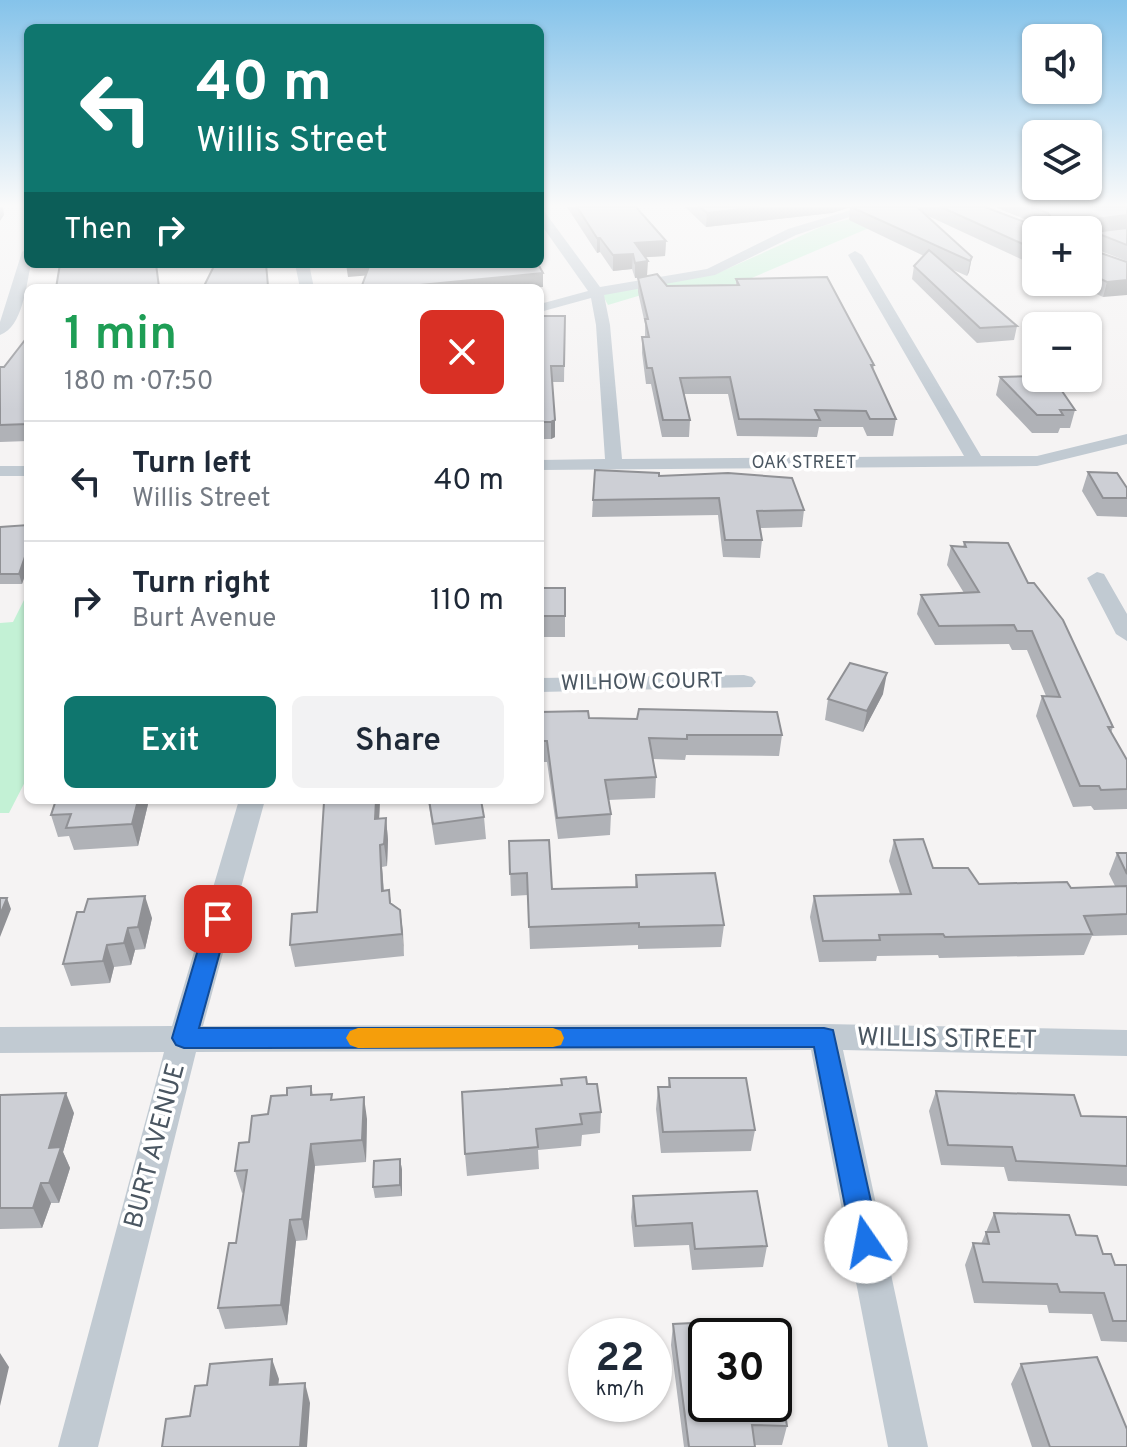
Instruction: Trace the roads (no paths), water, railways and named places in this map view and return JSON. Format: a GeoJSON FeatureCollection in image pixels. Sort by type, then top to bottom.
{"type":"FeatureCollection","features":[{"type":"Feature","properties":{"kind":"street"},"geometry":{"type":"LineString","coordinates":[[0,331],[9,320],[22,275]]}},
{"type":"Feature","properties":{"kind":"street"},"geometry":{"type":"LineString","coordinates":[[584,275],[597,293],[614,465]]}},
{"type":"Feature","properties":{"kind":"street"},"geometry":{"type":"LineString","coordinates":[[544,307],[597,293],[696,275]]}},
{"type":"Feature","properties":{"kind":"street"},"geometry":{"type":"LineString","coordinates":[[866,275],[976,462]]}},
{"type":"Feature","properties":{"kind":"street","name":"OAK STREET"},"geometry":{"type":"LineString","coordinates":[[544,465],[1037,461],[1127,439]]}},
{"type":"Feature","properties":{"kind":"street"},"geometry":{"type":"LineString","coordinates":[[0,471],[24,471]]}},
{"type":"Feature","properties":{"kind":"street"},"geometry":{"type":"LineString","coordinates":[[1097,578],[1127,634]]}},
{"type":"Feature","properties":{"kind":"street","name":"WILHOW COURT"},"geometry":{"type":"LineString","coordinates":[[544,685],[744,682]]}},
{"type":"Feature","properties":{"kind":"street","name":"BURT AVENUE"},"geometry":{"type":"LineString","coordinates":[[78,1447],[184,1038],[251,804]]}},
{"type":"Feature","properties":{"kind":"street"},"geometry":{"type":"LineString","coordinates":[[824,1037],[908,1447]]}},
{"type":"Feature","properties":{"kind":"street","name":"WILLIS STREET"},"geometry":{"type":"LineString","coordinates":[[0,1040],[824,1037],[1127,1043]]}}]}
